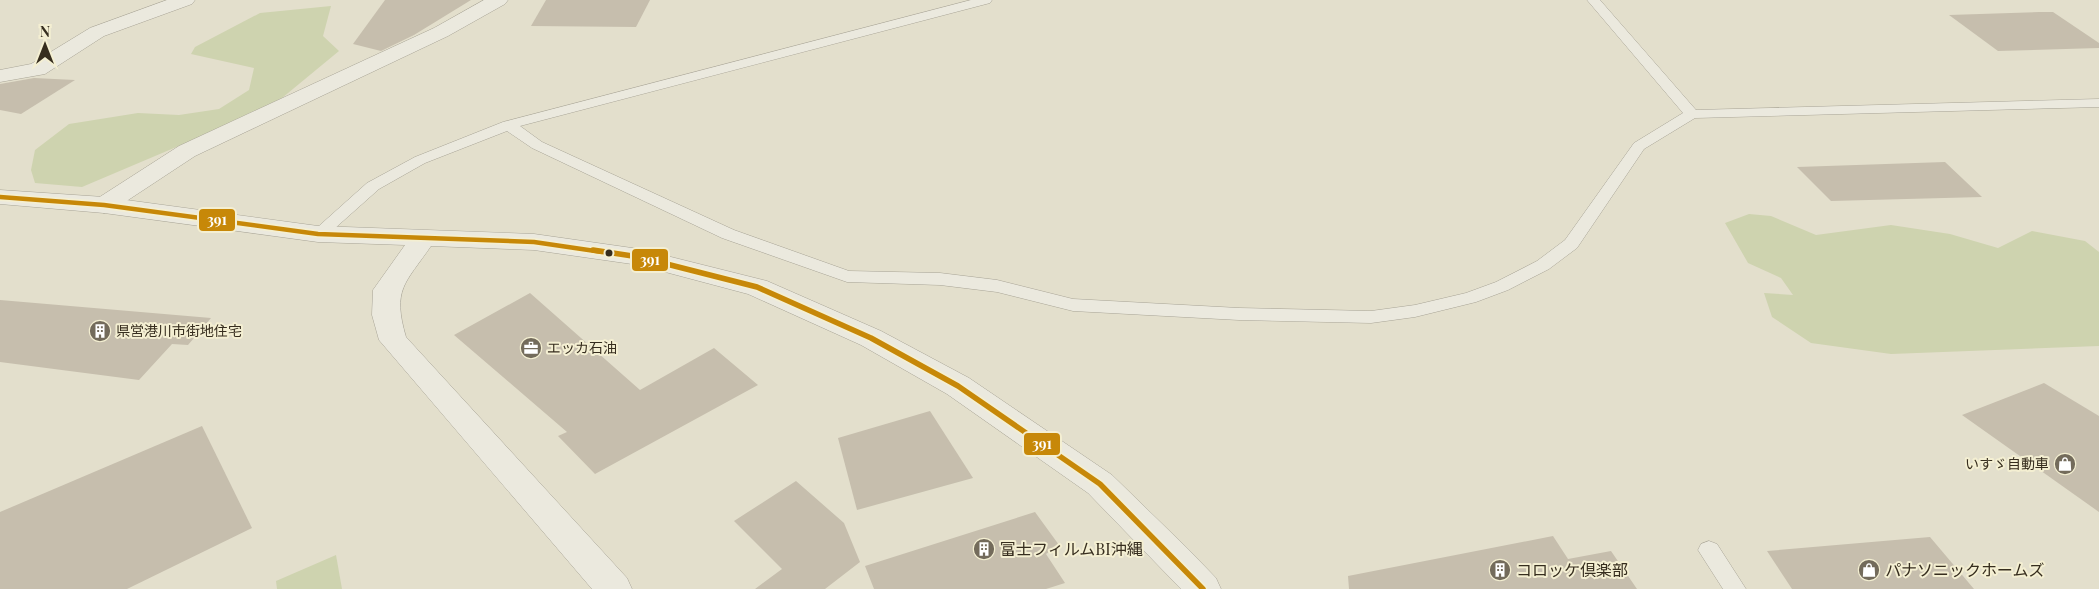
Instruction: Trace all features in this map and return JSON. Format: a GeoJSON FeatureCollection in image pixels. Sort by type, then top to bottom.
{"type":"FeatureCollection","features":[{"type":"Feature","properties":{"kind":"street"},"geometry":{"type":"LineString","coordinates":[[0,76],[37,69],[97,32],[185,0]]}},
{"type":"Feature","properties":{"kind":"street"},"geometry":{"type":"LineString","coordinates":[[104,205],[188,151],[442,32],[498,0]]}},
{"type":"Feature","properties":{"kind":"street"},"geometry":{"type":"LineString","coordinates":[[0,197],[104,205],[318,234],[534,242],[639,257],[757,287],[870,338],[958,386],[1100,484],[1176,559],[1203,589]]}},
{"type":"Feature","properties":{"kind":"street"},"geometry":{"type":"LineString","coordinates":[[424,238],[387,290],[386,315],[393,340],[614,589]]}},
{"type":"Feature","properties":{"kind":"lane"},"geometry":{"type":"LineString","coordinates":[[318,234],[373,186],[420,160],[508,125],[986,0]]}},
{"type":"Feature","properties":{"kind":"lane"},"geometry":{"type":"LineString","coordinates":[[1593,0],[1692,114]]}},
{"type":"Feature","properties":{"kind":"lane"},"geometry":{"type":"LineString","coordinates":[[508,125],[537,145],[728,234],[847,276],[940,280],[997,286],[1073,305],[1240,314],[1371,317],[1470,298],[1502,286],[1543,265],[1571,244],[1640,146],[1692,114],[2099,103]]}},
{"type":"Feature","properties":{"kind":"lane"},"geometry":{"type":"LineString","coordinates":[[1709,550],[1735,589]]}},
{"type":"Feature","properties":{"kind":"green space"},"geometry":{"type":"Polygon","coordinates":[[[331,6],[323,36],[339,51],[282,98],[207,134],[82,187],[35,183],[31,170],[35,150],[69,124],[138,113],[179,115],[219,109],[249,90],[254,68],[191,54],[195,47],[260,13],[331,6]]]}},
{"type":"Feature","properties":{"kind":"green space"},"geometry":{"type":"Polygon","coordinates":[[[1749,214],[1771,216],[1816,235],[1891,225],[1950,234],[1998,248],[2032,231],[2085,241],[2099,252],[2099,346],[1891,354],[1811,343],[1772,317],[1764,293],[1793,295],[1781,278],[1748,263],[1725,223],[1749,214]]]}},
{"type":"Feature","properties":{"kind":"green space"},"geometry":{"type":"Polygon","coordinates":[[[336,555],[342,589],[277,589],[276,581],[336,555]]]}},
{"type":"Feature","properties":{"kind":"building"},"geometry":{"type":"Polygon","coordinates":[[[385,0],[471,0],[414,35],[381,51],[353,44],[385,0]]]}},
{"type":"Feature","properties":{"kind":"building"},"geometry":{"type":"Polygon","coordinates":[[[546,0],[650,0],[636,27],[531,26],[546,0]]]}},
{"type":"Feature","properties":{"kind":"building"},"geometry":{"type":"Polygon","coordinates":[[[2053,12],[2099,43],[2099,48],[1998,51],[1949,15],[2053,12]]]}},
{"type":"Feature","properties":{"kind":"building"},"geometry":{"type":"Polygon","coordinates":[[[34,78],[75,80],[21,114],[0,110],[0,84],[34,78]]]}},
{"type":"Feature","properties":{"kind":"building"},"geometry":{"type":"Polygon","coordinates":[[[1945,162],[1982,197],[1831,201],[1797,167],[1945,162]]]}},
{"type":"Feature","properties":{"kind":"building"},"geometry":{"type":"Polygon","coordinates":[[[530,293],[640,390],[714,348],[758,385],[595,474],[558,436],[567,432],[454,335],[530,293]]]}},
{"type":"Feature","properties":{"kind":"building","name":"県営港川市街地住宅"},"geometry":{"type":"Polygon","coordinates":[[[0,300],[211,318],[188,345],[172,344],[139,380],[0,362],[0,300]]]}},
{"type":"Feature","properties":{"kind":"building","name":"いすゞ自動車"},"geometry":{"type":"Polygon","coordinates":[[[2044,383],[2099,416],[2099,512],[1962,415],[2044,383]]]}},
{"type":"Feature","properties":{"kind":"building"},"geometry":{"type":"Polygon","coordinates":[[[930,411],[973,478],[857,510],[838,438],[930,411]]]}},
{"type":"Feature","properties":{"kind":"building"},"geometry":{"type":"Polygon","coordinates":[[[202,426],[252,528],[127,589],[0,589],[0,512],[202,426]]]}},
{"type":"Feature","properties":{"kind":"building"},"geometry":{"type":"Polygon","coordinates":[[[796,481],[844,523],[860,562],[825,589],[755,589],[782,569],[734,521],[796,481]]]}},
{"type":"Feature","properties":{"kind":"building","name":"富士フィルムBI沖縄"},"geometry":{"type":"Polygon","coordinates":[[[1035,512],[1059,545],[1046,554],[1065,583],[1046,589],[874,589],[865,566],[1035,512]]]}},
{"type":"Feature","properties":{"kind":"building","name":"コロッケ倶楽部"},"geometry":{"type":"Polygon","coordinates":[[[1553,536],[1568,559],[1611,551],[1637,589],[1349,589],[1348,576],[1553,536]]]}},
{"type":"Feature","properties":{"kind":"building","name":"パナソニックホームズ"},"geometry":{"type":"Polygon","coordinates":[[[1930,537],[1974,589],[1792,589],[1767,551],[1930,537]]]}},
{"type":"Feature","properties":{"kind":"transit line","name":"391"},"geometry":{"type":"LineString","coordinates":[[0,197],[104,205],[318,234],[534,242],[639,257],[757,287],[871,338],[958,386],[1100,484],[1203,589]]}},
{"type":"Feature","properties":{"kind":"place","name":"県営港川市街地住宅"},"geometry":{"type":"Point","coordinates":[100,331]}},
{"type":"Feature","properties":{"kind":"place","name":"エッカ石油"},"geometry":{"type":"Point","coordinates":[531,348]}},
{"type":"Feature","properties":{"kind":"place","name":"いすゞ自動車"},"geometry":{"type":"Point","coordinates":[2065,464]}},
{"type":"Feature","properties":{"kind":"place","name":"富士フィルムBI沖縄"},"geometry":{"type":"Point","coordinates":[984,549]}},
{"type":"Feature","properties":{"kind":"place","name":"コロッケ倶楽部"},"geometry":{"type":"Point","coordinates":[1500,570]}},
{"type":"Feature","properties":{"kind":"place","name":"パナソニックホームズ"},"geometry":{"type":"Point","coordinates":[1869,570]}}]}
